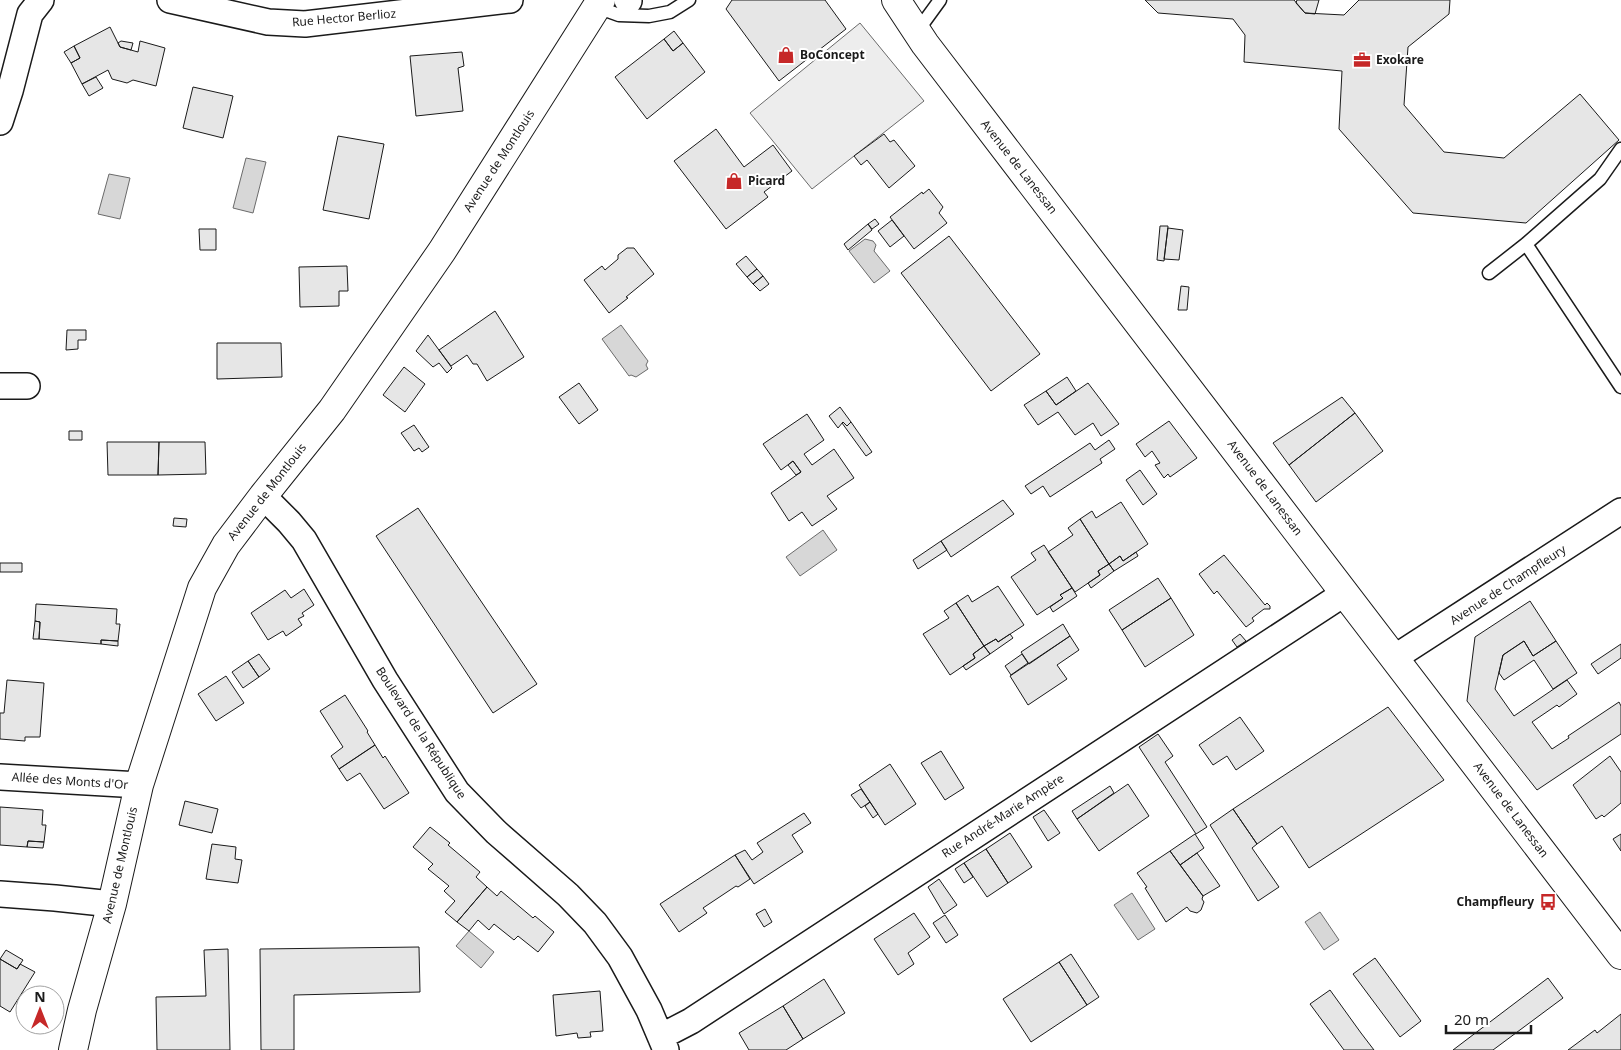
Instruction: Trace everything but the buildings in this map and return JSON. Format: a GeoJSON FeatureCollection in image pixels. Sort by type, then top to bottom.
{"type":"FeatureCollection","features":[{"type":"Feature","properties":{"kind":"main road","name":"Avenue de Lanessan"},"geometry":{"type":"LineString","coordinates":[[891,0],[907,18],[1621,954]]}},
{"type":"Feature","properties":{"kind":"main road","name":"Avenue de Montlouis"},"geometry":{"type":"LineString","coordinates":[[73,1050],[82,1010],[112,904],[139,785],[202,588],[226,545],[332,410],[442,251],[600,3]]}},
{"type":"Feature","properties":{"kind":"street"},"geometry":{"type":"LineString","coordinates":[[0,122],[30,14],[41,0]]}},
{"type":"Feature","properties":{"kind":"street","name":"Rue Hector Berlioz"},"geometry":{"type":"LineString","coordinates":[[170,0],[262,11],[305,24],[510,0]]}},
{"type":"Feature","properties":{"kind":"street"},"geometry":{"type":"LineString","coordinates":[[0,386],[27,386]]}},
{"type":"Feature","properties":{"kind":"street","name":"Boulevard de la République"},"geometry":{"type":"LineString","coordinates":[[263,496],[304,540],[385,680],[457,792],[496,832],[568,894],[595,923],[620,958],[649,1010],[663,1044]]}},
{"type":"Feature","properties":{"kind":"street","name":"Avenue de Champfleury"},"geometry":{"type":"LineString","coordinates":[[1394,658],[1621,511]]}},
{"type":"Feature","properties":{"kind":"street","name":"Rue André-Marie Ampère"},"geometry":{"type":"LineString","coordinates":[[663,1044],[666,1034],[691,1021],[1345,593]]}},
{"type":"Feature","properties":{"kind":"street","name":"Allée des Monts d'Or"},"geometry":{"type":"LineString","coordinates":[[0,777],[139,785]]}},
{"type":"Feature","properties":{"kind":"street"},"geometry":{"type":"LineString","coordinates":[[0,894],[112,904]]}},
{"type":"Feature","properties":{"kind":"lane"},"geometry":{"type":"LineString","coordinates":[[600,3],[619,15],[649,16],[670,12],[689,0]]}},
{"type":"Feature","properties":{"kind":"lane"},"geometry":{"type":"LineString","coordinates":[[907,18],[940,0]]}},
{"type":"Feature","properties":{"kind":"lane"},"geometry":{"type":"LineString","coordinates":[[1489,273],[1526,244],[1600,179],[1621,149]]}},
{"type":"Feature","properties":{"kind":"lane"},"geometry":{"type":"LineString","coordinates":[[1526,244],[1621,386]]}},
{"type":"Feature","properties":{"kind":"shaded area"},"geometry":{"type":"Polygon","coordinates":[[[860,23],[924,101],[812,189],[750,113],[860,23]]]}},
{"type":"Feature","properties":{"kind":"shaded area"},"geometry":{"type":"Polygon","coordinates":[[[246,158],[266,162],[253,213],[233,208],[246,158]]]}},
{"type":"Feature","properties":{"kind":"shaded area"},"geometry":{"type":"Polygon","coordinates":[[[109,174],[130,178],[120,219],[98,214],[109,174]]]}},
{"type":"Feature","properties":{"kind":"shaded area"},"geometry":{"type":"Polygon","coordinates":[[[865,239],[873,241],[876,245],[874,251],[890,271],[874,283],[849,251],[865,239]]]}},
{"type":"Feature","properties":{"kind":"shaded area"},"geometry":{"type":"Polygon","coordinates":[[[621,325],[648,361],[646,365],[648,369],[636,377],[629,376],[602,339],[621,325]]]}},
{"type":"Feature","properties":{"kind":"shaded area"},"geometry":{"type":"Polygon","coordinates":[[[823,530],[837,550],[800,576],[786,557],[823,530]]]}},
{"type":"Feature","properties":{"kind":"shaded area"},"geometry":{"type":"Polygon","coordinates":[[[1132,893],[1155,929],[1138,940],[1114,905],[1132,893]]]}},
{"type":"Feature","properties":{"kind":"shaded area"},"geometry":{"type":"Polygon","coordinates":[[[1320,912],[1339,940],[1324,950],[1305,922],[1320,912]]]}},
{"type":"Feature","properties":{"kind":"shaded area"},"geometry":{"type":"Polygon","coordinates":[[[469,931],[494,952],[481,968],[456,946],[469,931]]]}},
{"type":"Feature","properties":{"kind":"place","name":"BoConcept"},"geometry":{"type":"Point","coordinates":[786,55]}},
{"type":"Feature","properties":{"kind":"place","name":"Exokare"},"geometry":{"type":"Point","coordinates":[1362,60]}},
{"type":"Feature","properties":{"kind":"place","name":"Picard"},"geometry":{"type":"Point","coordinates":[734,181]}},
{"type":"Feature","properties":{"kind":"place","name":"Champfleury"},"geometry":{"type":"Point","coordinates":[1548,902]}}]}
